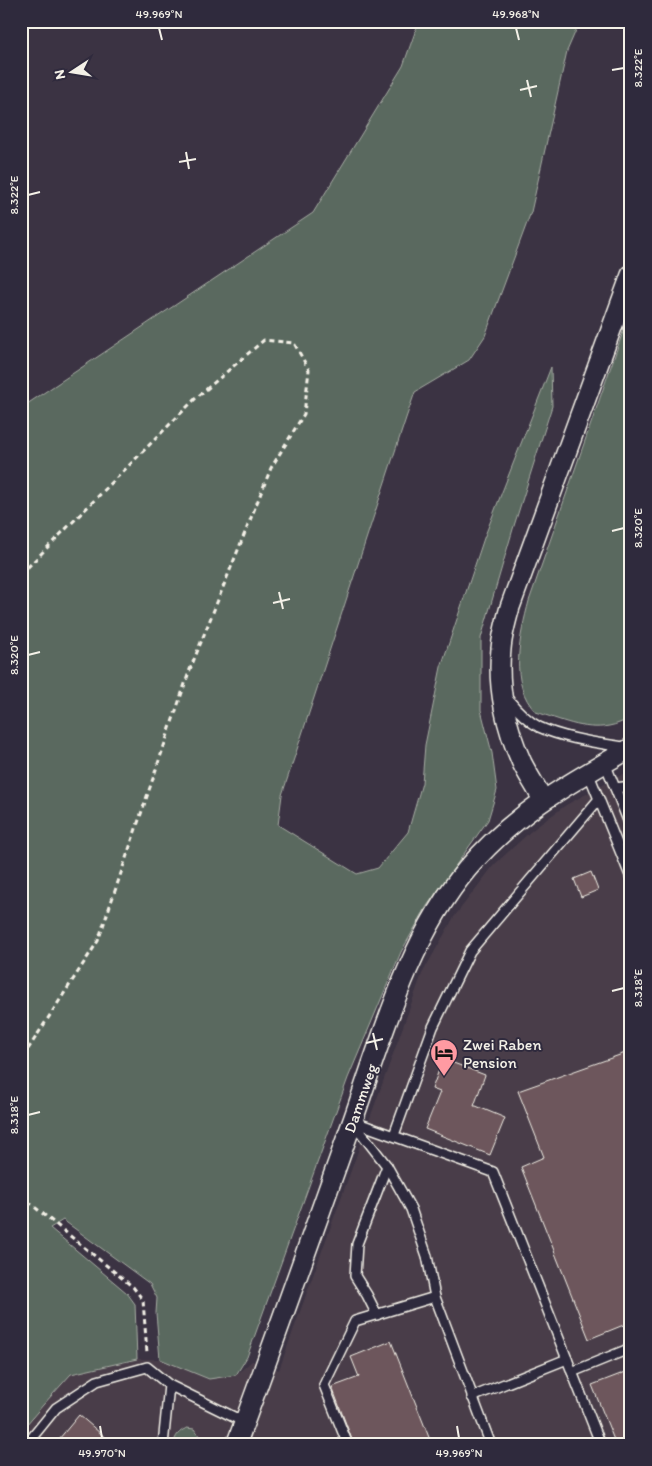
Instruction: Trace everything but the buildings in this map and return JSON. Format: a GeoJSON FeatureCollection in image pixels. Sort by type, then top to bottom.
{"type":"FeatureCollection","features":[{"type":"Feature","properties":{"kind":"street"},"geometry":{"type":"LineString","coordinates":[[543,800],[523,765],[510,732],[502,692],[500,650],[503,631],[510,607],[631,275]]}},
{"type":"Feature","properties":{"kind":"street","name":"Dammweg"},"geometry":{"type":"LineString","coordinates":[[236,1445],[381,1038],[419,944],[467,870],[484,850],[543,800],[631,748]]}},
{"type":"Feature","properties":{"kind":"lane"},"geometry":{"type":"LineString","coordinates":[[502,692],[518,712],[539,726],[595,742],[631,748]]}},
{"type":"Feature","properties":{"kind":"lane"},"geometry":{"type":"LineString","coordinates":[[596,768],[615,788],[631,828]]}},
{"type":"Feature","properties":{"kind":"lane"},"geometry":{"type":"LineString","coordinates":[[596,768],[600,800],[631,878]]}},
{"type":"Feature","properties":{"kind":"lane"},"geometry":{"type":"LineString","coordinates":[[615,788],[631,786]]}},
{"type":"Feature","properties":{"kind":"lane"},"geometry":{"type":"LineString","coordinates":[[394,1135],[433,1027],[470,951],[600,800]]}},
{"type":"Feature","properties":{"kind":"lane"},"geometry":{"type":"LineString","coordinates":[[352,1121],[494,1172],[601,1445]]}},
{"type":"Feature","properties":{"kind":"lane"},"geometry":{"type":"LineString","coordinates":[[352,1121],[387,1166],[411,1208],[427,1256],[435,1297],[491,1445]]}},
{"type":"Feature","properties":{"kind":"lane"},"geometry":{"type":"LineString","coordinates":[[377,1315],[355,1276],[357,1244],[387,1166]]}},
{"type":"Feature","properties":{"kind":"lane"},"geometry":{"type":"LineString","coordinates":[[348,1445],[324,1385],[355,1321],[435,1297]]}},
{"type":"Feature","properties":{"kind":"lane"},"geometry":{"type":"LineString","coordinates":[[572,1372],[631,1348]]}},
{"type":"Feature","properties":{"kind":"lane"},"geometry":{"type":"LineString","coordinates":[[472,1397],[567,1359]]}},
{"type":"Feature","properties":{"kind":"lane"},"geometry":{"type":"LineString","coordinates":[[26,1445],[56,1408],[97,1381],[147,1366],[168,1385],[244,1422]]}},
{"type":"Feature","properties":{"kind":"lane"},"geometry":{"type":"LineString","coordinates":[[163,1445],[168,1385]]}},
{"type":"Feature","properties":{"kind":"path"},"geometry":{"type":"LineString","coordinates":[[21,574],[195,399],[264,340],[294,343],[309,370],[304,414],[271,468],[189,672],[98,940],[21,1060]]}},
{"type":"Feature","properties":{"kind":"path"},"geometry":{"type":"LineString","coordinates":[[21,1196],[133,1287],[143,1300],[147,1366]]}},
{"type":"Feature","properties":{"kind":"shaded area"},"geometry":{"type":"Polygon","coordinates":[[[631,770],[631,1445],[222,1445],[200,1437],[194,1429],[179,1431],[173,1445],[21,1445],[21,1431],[71,1374],[137,1359],[160,1359],[209,1379],[236,1375],[252,1361],[279,1370],[422,974],[454,917],[494,865],[531,831],[566,805],[631,770]]]}},
{"type":"Feature","properties":{"kind":"green space"},"geometry":{"type":"Polygon","coordinates":[[[419,21],[580,21],[567,51],[531,212],[485,336],[469,360],[415,392],[282,795],[278,825],[357,874],[378,868],[408,832],[422,783],[425,745],[441,667],[484,538],[551,367],[552,406],[481,638],[481,710],[492,753],[497,790],[488,820],[427,906],[401,952],[348,1078],[247,1357],[236,1375],[209,1379],[160,1359],[156,1313],[157,1298],[150,1284],[63,1220],[50,1228],[127,1293],[135,1304],[137,1359],[71,1374],[21,1431],[21,408],[313,213],[403,66],[419,21]]]}},
{"type":"Feature","properties":{"kind":"green space"},"geometry":{"type":"Polygon","coordinates":[[[631,309],[631,718],[612,725],[590,727],[572,724],[536,712],[527,701],[522,688],[519,674],[520,644],[529,601],[631,309]]]}},
{"type":"Feature","properties":{"kind":"green space"},"geometry":{"type":"Polygon","coordinates":[[[187,1428],[194,1429],[200,1437],[202,1445],[173,1445],[178,1434],[187,1428]]]}},
{"type":"Feature","properties":{"kind":"place","name":"Zwei Raben Pension"},"geometry":{"type":"Point","coordinates":[444,1077]}}]}
